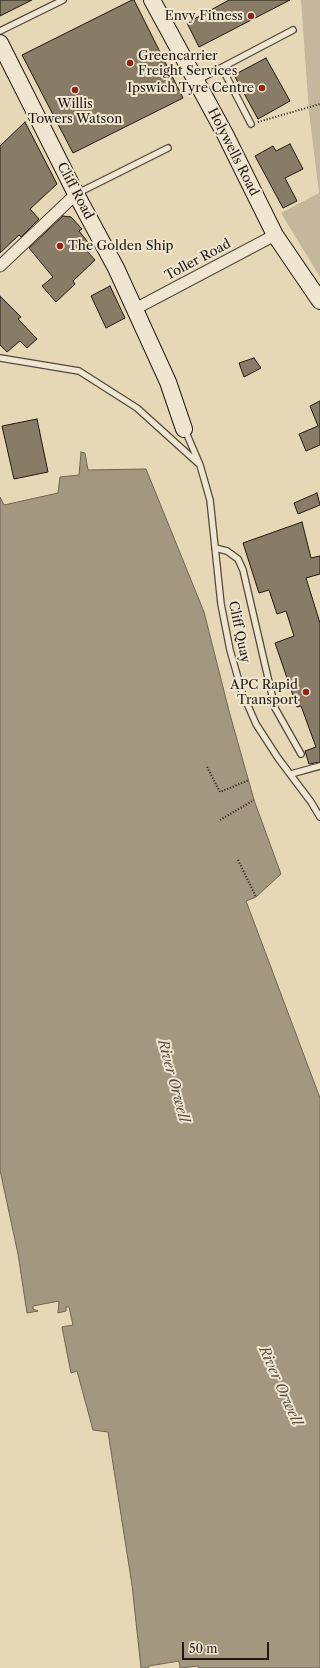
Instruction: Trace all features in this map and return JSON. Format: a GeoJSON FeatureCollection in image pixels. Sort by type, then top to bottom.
{"type":"FeatureCollection","features":[{"type":"Feature","properties":{"kind":"main road","name":"Holywells Road"},"geometry":{"type":"LineString","coordinates":[[152,0],[225,134],[275,235],[320,301]]}},
{"type":"Feature","properties":{"kind":"main road","name":"Cliff Road"},"geometry":{"type":"LineString","coordinates":[[0,43],[76,194],[116,268],[168,382],[184,429]]}},
{"type":"Feature","properties":{"kind":"street"},"geometry":{"type":"LineString","coordinates":[[0,266],[76,194]]}},
{"type":"Feature","properties":{"kind":"street","name":"Toller Road"},"geometry":{"type":"LineString","coordinates":[[135,309],[275,235]]}},
{"type":"Feature","properties":{"kind":"lane"},"geometry":{"type":"LineString","coordinates":[[0,31],[63,0]]}},
{"type":"Feature","properties":{"kind":"lane"},"geometry":{"type":"LineString","coordinates":[[196,82],[293,30]]}},
{"type":"Feature","properties":{"kind":"lane"},"geometry":{"type":"LineString","coordinates":[[222,68],[251,124]]}},
{"type":"Feature","properties":{"kind":"lane"},"geometry":{"type":"LineString","coordinates":[[76,194],[168,148]]}},
{"type":"Feature","properties":{"kind":"lane"},"geometry":{"type":"LineString","coordinates":[[0,358],[79,371],[137,408],[200,466]]}},
{"type":"Feature","properties":{"kind":"lane","name":"Cliff Quay"},"geometry":{"type":"LineString","coordinates":[[184,429],[200,466],[210,500],[221,604],[230,650],[242,692],[256,724],[320,817]]}},
{"type":"Feature","properties":{"kind":"lane","name":"Cliff Quay"},"geometry":{"type":"LineString","coordinates":[[215,548],[227,551],[238,559],[243,570],[275,708],[301,754]]}},
{"type":"Feature","properties":{"kind":"lane"},"geometry":{"type":"LineString","coordinates":[[291,774],[320,766]]}},
{"type":"Feature","properties":{"kind":"path"},"geometry":{"type":"LineString","coordinates":[[251,124],[320,104]]}},
{"type":"Feature","properties":{"kind":"path"},"geometry":{"type":"LineString","coordinates":[[207,767],[220,792],[248,780]]}},
{"type":"Feature","properties":{"kind":"path"},"geometry":{"type":"LineString","coordinates":[[220,820],[254,800]]}},
{"type":"Feature","properties":{"kind":"path"},"geometry":{"type":"LineString","coordinates":[[238,860],[256,897]]}},
{"type":"Feature","properties":{"kind":"shaded area"},"geometry":{"type":"Polygon","coordinates":[[[301,0],[320,0],[320,277],[281,213],[319,193],[309,112],[301,0]]]}},
{"type":"Feature","properties":{"kind":"water","name":"River Orwell"},"geometry":{"type":"Polygon","coordinates":[[[81,452],[85,453],[88,470],[146,469],[204,612],[229,711],[254,800],[281,874],[256,897],[246,901],[320,1098],[320,1668],[199,1668],[198,1666],[180,1668],[179,1661],[149,1666],[148,1668],[141,1668],[132,1585],[108,1432],[93,1430],[77,1371],[71,1373],[62,1327],[73,1325],[69,1307],[66,1307],[66,1311],[58,1313],[59,1301],[33,1306],[33,1309],[38,1311],[27,1313],[18,1254],[0,1170],[0,497],[4,505],[58,493],[60,477],[79,475],[81,452]]]}},
{"type":"Feature","properties":{"kind":"building"},"geometry":{"type":"Polygon","coordinates":[[[0,0],[32,0],[0,16],[0,0]]]}},
{"type":"Feature","properties":{"kind":"building"},"geometry":{"type":"Polygon","coordinates":[[[134,0],[183,98],[73,153],[22,55],[134,0]]]}},
{"type":"Feature","properties":{"kind":"building"},"geometry":{"type":"Polygon","coordinates":[[[229,0],[290,0],[199,47],[187,23],[229,0]]]}},
{"type":"Feature","properties":{"kind":"building","name":"Ipswich Tyre Centre"},"geometry":{"type":"Polygon","coordinates":[[[266,58],[290,101],[258,119],[234,75],[266,58]]]}},
{"type":"Feature","properties":{"kind":"building"},"geometry":{"type":"Polygon","coordinates":[[[25,122],[57,184],[30,209],[39,219],[21,237],[19,235],[0,253],[0,146],[25,122]]]}},
{"type":"Feature","properties":{"kind":"building"},"geometry":{"type":"Polygon","coordinates":[[[290,144],[303,169],[285,178],[297,201],[283,208],[255,156],[273,146],[276,151],[290,144]]]}},
{"type":"Feature","properties":{"kind":"building"},"geometry":{"type":"Polygon","coordinates":[[[63,216],[71,217],[82,229],[79,231],[91,246],[86,250],[95,260],[73,281],[75,284],[56,302],[42,286],[53,277],[29,248],[63,216]]]}},
{"type":"Feature","properties":{"kind":"building"},"geometry":{"type":"Polygon","coordinates":[[[110,286],[125,318],[106,328],[91,296],[110,286]]]}},
{"type":"Feature","properties":{"kind":"building"},"geometry":{"type":"Polygon","coordinates":[[[0,296],[21,317],[18,319],[37,339],[27,348],[20,341],[7,352],[0,345],[0,296]]]}},
{"type":"Feature","properties":{"kind":"building"},"geometry":{"type":"Polygon","coordinates":[[[254,358],[261,368],[244,377],[239,363],[254,358]]]}},
{"type":"Feature","properties":{"kind":"building"},"geometry":{"type":"Polygon","coordinates":[[[320,401],[320,445],[306,451],[299,434],[318,426],[310,406],[320,401]]]}},
{"type":"Feature","properties":{"kind":"building"},"geometry":{"type":"Polygon","coordinates":[[[37,419],[48,472],[14,479],[2,426],[37,419]]]}},
{"type":"Feature","properties":{"kind":"building"},"geometry":{"type":"Polygon","coordinates":[[[317,493],[320,505],[298,514],[294,503],[317,493]]]}},
{"type":"Feature","properties":{"kind":"building"},"geometry":{"type":"Polygon","coordinates":[[[302,522],[311,558],[320,556],[320,574],[306,578],[320,623],[320,762],[309,764],[305,751],[316,747],[301,706],[297,707],[275,643],[294,636],[286,611],[277,614],[269,590],[259,593],[243,543],[302,522]]]}},
{"type":"Feature","properties":{"kind":"place","name":"Envy Fitness"},"geometry":{"type":"Point","coordinates":[251,16]}},
{"type":"Feature","properties":{"kind":"place","name":"Greencarrier Freight Services"},"geometry":{"type":"Point","coordinates":[130,63]}},
{"type":"Feature","properties":{"kind":"place","name":"Ipswich Tyre Centre"},"geometry":{"type":"Point","coordinates":[262,88]}},
{"type":"Feature","properties":{"kind":"place","name":"Willis Towers Watson"},"geometry":{"type":"Point","coordinates":[75,90]}},
{"type":"Feature","properties":{"kind":"place","name":"The Golden Ship"},"geometry":{"type":"Point","coordinates":[60,246]}},
{"type":"Feature","properties":{"kind":"place","name":"APC Rapid Transport"},"geometry":{"type":"Point","coordinates":[306,692]}}]}
